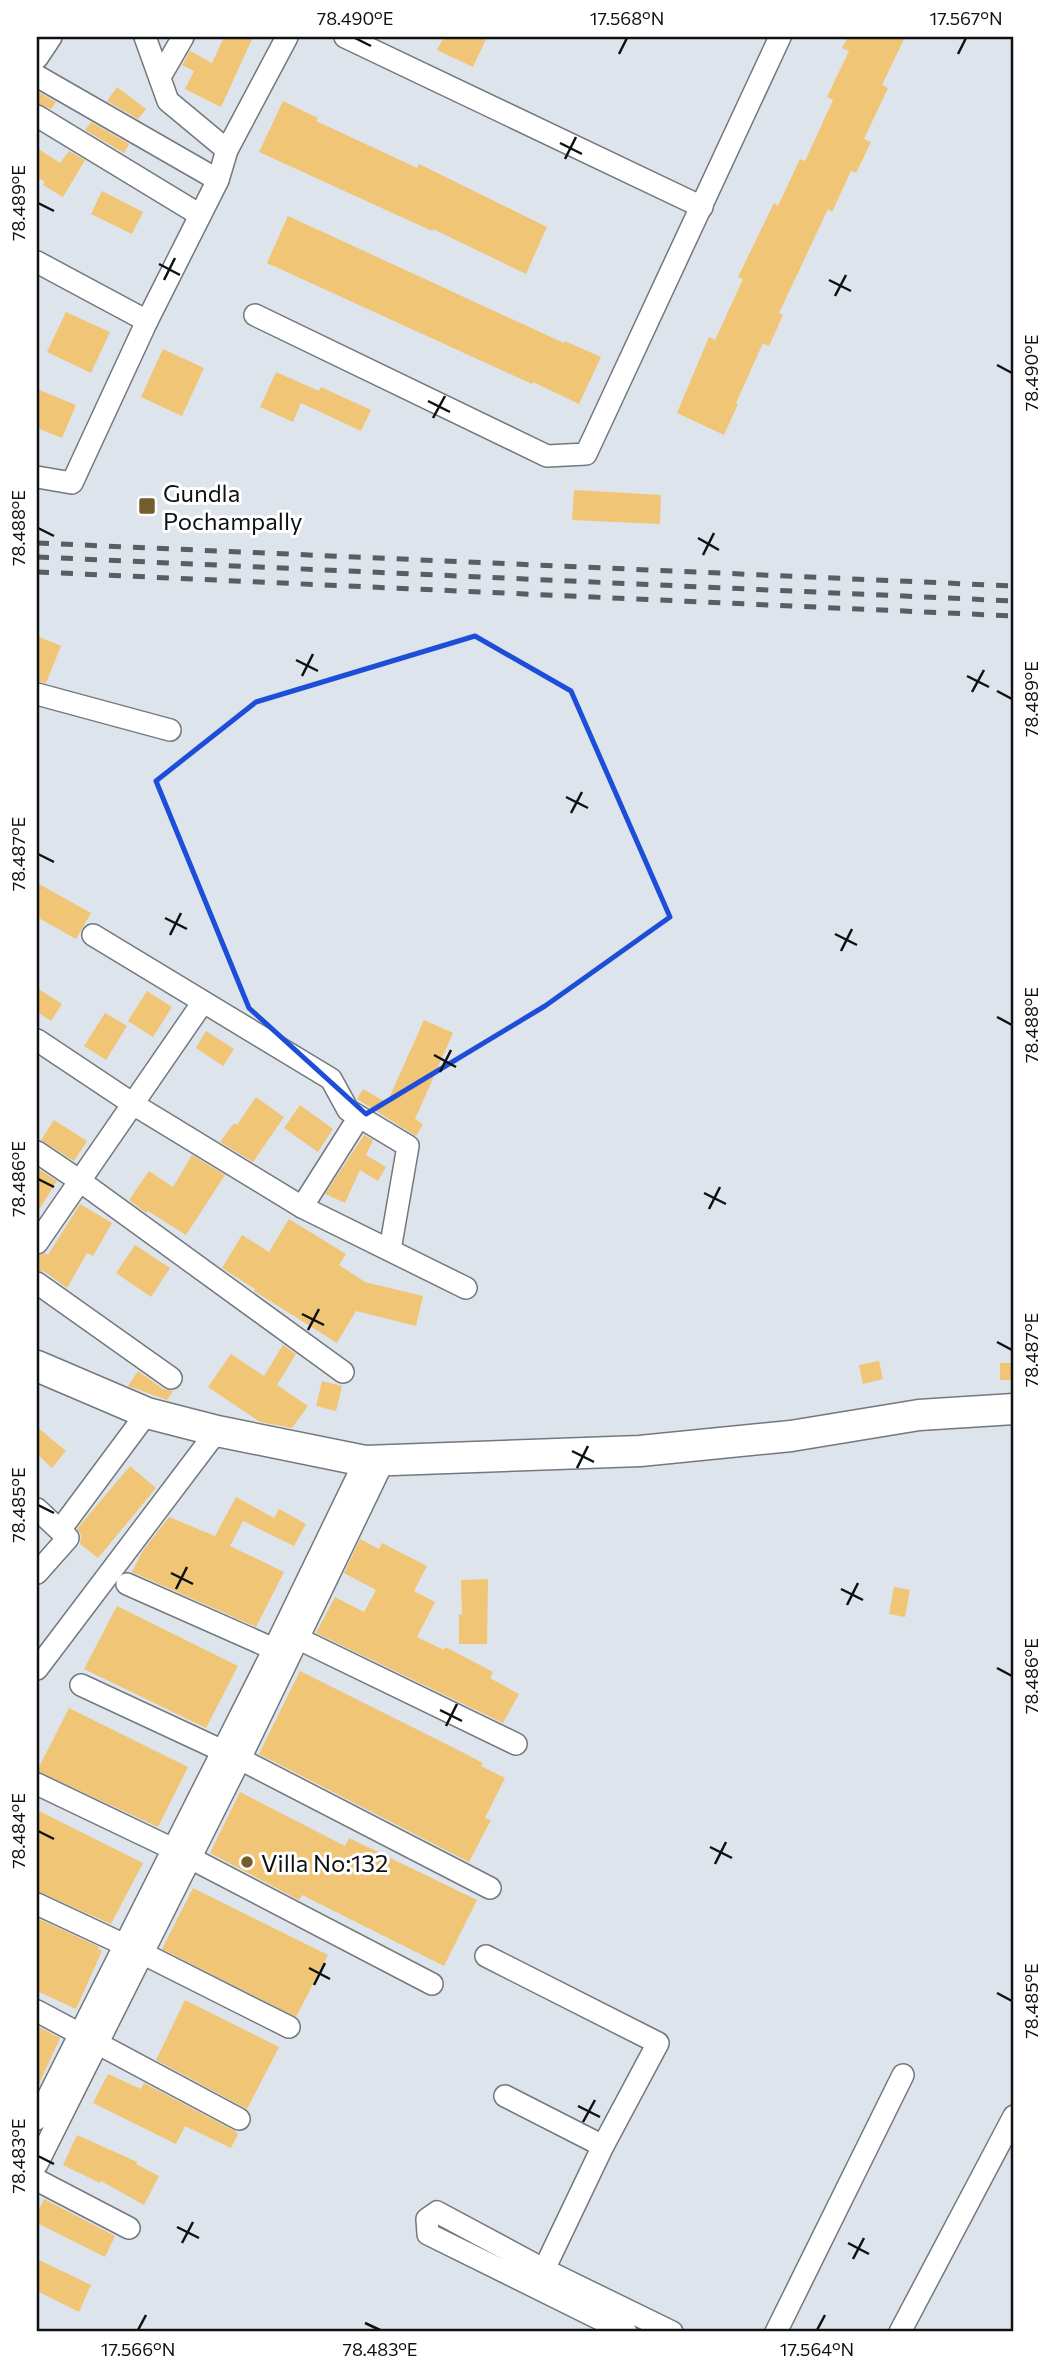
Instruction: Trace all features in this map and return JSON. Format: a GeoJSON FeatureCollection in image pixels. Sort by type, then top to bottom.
{"type":"FeatureCollection","features":[{"type":"Feature","properties":{"kind":"main road"},"geometry":{"type":"LineString","coordinates":[[37,1366],[147,1413],[218,1431],[374,1462],[640,1451],[791,1436],[919,1415],[1014,1409]]}},
{"type":"Feature","properties":{"kind":"street"},"geometry":{"type":"LineString","coordinates":[[37,58],[51,37]]}},
{"type":"Feature","properties":{"kind":"street"},"geometry":{"type":"LineString","coordinates":[[145,37],[168,101],[227,150]]}},
{"type":"Feature","properties":{"kind":"street"},"geometry":{"type":"LineString","coordinates":[[160,77],[183,37]]}},
{"type":"Feature","properties":{"kind":"street"},"geometry":{"type":"LineString","coordinates":[[37,477],[72,484],[147,321],[218,180],[227,150],[287,37]]}},
{"type":"Feature","properties":{"kind":"street"},"geometry":{"type":"LineString","coordinates":[[345,37],[702,206]]}},
{"type":"Feature","properties":{"kind":"street"},"geometry":{"type":"LineString","coordinates":[[255,315],[547,456],[586,454],[780,37]]}},
{"type":"Feature","properties":{"kind":"street"},"geometry":{"type":"LineString","coordinates":[[37,76],[218,180]]}},
{"type":"Feature","properties":{"kind":"street"},"geometry":{"type":"LineString","coordinates":[[37,116],[200,215]]}},
{"type":"Feature","properties":{"kind":"street"},"geometry":{"type":"LineString","coordinates":[[37,262],[147,321]]}},
{"type":"Feature","properties":{"kind":"street"},"geometry":{"type":"LineString","coordinates":[[37,694],[170,730]]}},
{"type":"Feature","properties":{"kind":"street"},"geometry":{"type":"LineString","coordinates":[[93,936],[331,1079],[348,1110],[408,1146],[390,1251]]}},
{"type":"Feature","properties":{"kind":"street"},"geometry":{"type":"LineString","coordinates":[[37,1243],[203,1002]]}},
{"type":"Feature","properties":{"kind":"street"},"geometry":{"type":"LineString","coordinates":[[37,1040],[133,1104],[302,1207],[466,1289]]}},
{"type":"Feature","properties":{"kind":"street"},"geometry":{"type":"LineString","coordinates":[[302,1207],[359,1117]]}},
{"type":"Feature","properties":{"kind":"street"},"geometry":{"type":"LineString","coordinates":[[37,1152],[343,1372]]}},
{"type":"Feature","properties":{"kind":"street"},"geometry":{"type":"LineString","coordinates":[[37,1283],[171,1378]]}},
{"type":"Feature","properties":{"kind":"street"},"geometry":{"type":"LineString","coordinates":[[60,1530],[147,1413]]}},
{"type":"Feature","properties":{"kind":"street"},"geometry":{"type":"LineString","coordinates":[[37,1669],[218,1431]]}},
{"type":"Feature","properties":{"kind":"street"},"geometry":{"type":"LineString","coordinates":[[37,2116],[87,2038],[231,1755],[297,1638],[374,1462]]}},
{"type":"Feature","properties":{"kind":"street"},"geometry":{"type":"LineString","coordinates":[[231,1755],[274,1649],[374,1462]]}},
{"type":"Feature","properties":{"kind":"street"},"geometry":{"type":"LineString","coordinates":[[37,1508],[68,1538],[37,1573]]}},
{"type":"Feature","properties":{"kind":"street"},"geometry":{"type":"LineString","coordinates":[[127,1584],[274,1649]]}},
{"type":"Feature","properties":{"kind":"street"},"geometry":{"type":"LineString","coordinates":[[297,1638],[516,1744]]}},
{"type":"Feature","properties":{"kind":"street"},"geometry":{"type":"LineString","coordinates":[[81,1685],[231,1755],[490,1888]]}},
{"type":"Feature","properties":{"kind":"street"},"geometry":{"type":"LineString","coordinates":[[37,1784],[182,1853],[432,1984]]}},
{"type":"Feature","properties":{"kind":"street"},"geometry":{"type":"LineString","coordinates":[[37,1904],[289,2027]]}},
{"type":"Feature","properties":{"kind":"street"},"geometry":{"type":"LineString","coordinates":[[486,1956],[658,2043],[603,2146],[540,2279]]}},
{"type":"Feature","properties":{"kind":"street"},"geometry":{"type":"LineString","coordinates":[[37,2011],[239,2119]]}},
{"type":"Feature","properties":{"kind":"street"},"geometry":{"type":"LineString","coordinates":[[37,2164],[87,2038]]}},
{"type":"Feature","properties":{"kind":"street"},"geometry":{"type":"LineString","coordinates":[[776,2332],[903,2075]]}},
{"type":"Feature","properties":{"kind":"street"},"geometry":{"type":"LineString","coordinates":[[505,2096],[603,2146]]}},
{"type":"Feature","properties":{"kind":"street"},"geometry":{"type":"LineString","coordinates":[[900,2332],[1014,2116]]}},
{"type":"Feature","properties":{"kind":"street"},"geometry":{"type":"LineString","coordinates":[[37,2180],[129,2228]]}},
{"type":"Feature","properties":{"kind":"street"},"geometry":{"type":"LineString","coordinates":[[626,2332],[540,2279],[437,2213],[427,2219],[428,2234],[540,2279],[672,2332]]}},
{"type":"Feature","properties":{"kind":"highlighted area"},"geometry":{"type":"Polygon","coordinates":[[[475,636],[571,691],[670,917],[545,1006],[366,1114],[249,1008],[156,781],[256,702],[475,636]]]}},
{"type":"Feature","properties":{"kind":"building"},"geometry":{"type":"Polygon","coordinates":[[[224,37],[253,37],[221,107],[185,89],[194,71],[182,65],[190,51],[212,63],[224,37]]]}},
{"type":"Feature","properties":{"kind":"building"},"geometry":{"type":"Polygon","coordinates":[[[444,37],[487,37],[473,67],[437,50],[444,37]]]}},
{"type":"Feature","properties":{"kind":"building"},"geometry":{"type":"Polygon","coordinates":[[[848,37],[905,37],[882,85],[888,88],[864,139],[871,142],[856,173],[851,171],[832,212],[828,209],[779,313],[783,315],[769,346],[763,343],[724,435],[677,413],[709,337],[715,340],[743,279],[738,277],[774,203],[778,206],[800,159],[805,161],[833,100],[827,97],[849,51],[842,48],[848,37]]]}},
{"type":"Feature","properties":{"kind":"building"},"geometry":{"type":"Polygon","coordinates":[[[117,87],[146,109],[138,119],[107,101],[117,87]]]}},
{"type":"Feature","properties":{"kind":"building"},"geometry":{"type":"Polygon","coordinates":[[[37,91],[56,102],[51,109],[37,103],[37,91]]]}},
{"type":"Feature","properties":{"kind":"building"},"geometry":{"type":"Polygon","coordinates":[[[283,101],[318,118],[316,121],[417,168],[419,164],[547,227],[526,274],[433,229],[432,231],[259,152],[283,101]]]}},
{"type":"Feature","properties":{"kind":"building"},"geometry":{"type":"Polygon","coordinates":[[[91,122],[129,144],[124,153],[85,130],[91,122]]]}},
{"type":"Feature","properties":{"kind":"building"},"geometry":{"type":"Polygon","coordinates":[[[37,148],[60,163],[69,151],[85,160],[63,197],[43,185],[45,182],[37,177],[37,148]]]}},
{"type":"Feature","properties":{"kind":"building"},"geometry":{"type":"Polygon","coordinates":[[[102,191],[143,212],[132,234],[91,214],[102,191]]]}},
{"type":"Feature","properties":{"kind":"building"},"geometry":{"type":"Polygon","coordinates":[[[288,216],[564,343],[565,341],[601,357],[579,404],[267,263],[288,216]]]}},
{"type":"Feature","properties":{"kind":"building"},"geometry":{"type":"Polygon","coordinates":[[[66,312],[110,332],[91,373],[47,352],[66,312]]]}},
{"type":"Feature","properties":{"kind":"building"},"geometry":{"type":"Polygon","coordinates":[[[163,349],[204,368],[182,416],[141,397],[163,349]]]}},
{"type":"Feature","properties":{"kind":"building"},"geometry":{"type":"Polygon","coordinates":[[[276,372],[319,391],[321,387],[371,410],[361,431],[301,403],[293,422],[260,407],[276,372]]]}},
{"type":"Feature","properties":{"kind":"building"},"geometry":{"type":"Polygon","coordinates":[[[37,389],[76,405],[62,438],[37,428],[37,389]]]}},
{"type":"Feature","properties":{"kind":"building"},"geometry":{"type":"Polygon","coordinates":[[[574,490],[661,495],[660,524],[572,520],[574,490]]]}},
{"type":"Feature","properties":{"kind":"building"},"geometry":{"type":"Polygon","coordinates":[[[37,636],[61,646],[46,683],[37,681],[37,636]]]}},
{"type":"Feature","properties":{"kind":"building"},"geometry":{"type":"Polygon","coordinates":[[[37,883],[91,913],[76,939],[37,917],[37,883]]]}},
{"type":"Feature","properties":{"kind":"building"},"geometry":{"type":"Polygon","coordinates":[[[37,988],[62,1004],[51,1021],[37,1012],[37,988]]]}},
{"type":"Feature","properties":{"kind":"building"},"geometry":{"type":"Polygon","coordinates":[[[147,991],[172,1007],[153,1037],[128,1021],[147,991]]]}},
{"type":"Feature","properties":{"kind":"building"},"geometry":{"type":"Polygon","coordinates":[[[105,1013],[127,1026],[106,1060],[84,1046],[105,1013]]]}},
{"type":"Feature","properties":{"kind":"building"},"geometry":{"type":"Polygon","coordinates":[[[424,1020],[453,1033],[415,1119],[423,1124],[416,1136],[357,1099],[363,1089],[387,1103],[424,1020]]]}},
{"type":"Feature","properties":{"kind":"building"},"geometry":{"type":"Polygon","coordinates":[[[206,1031],[234,1049],[223,1066],[196,1048],[206,1031]]]}},
{"type":"Feature","properties":{"kind":"building"},"geometry":{"type":"Polygon","coordinates":[[[256,1097],[284,1117],[253,1162],[220,1142],[234,1123],[237,1125],[256,1097]]]}},
{"type":"Feature","properties":{"kind":"building"},"geometry":{"type":"Polygon","coordinates":[[[300,1105],[333,1129],[318,1152],[284,1128],[300,1105]]]}},
{"type":"Feature","properties":{"kind":"building"},"geometry":{"type":"Polygon","coordinates":[[[54,1120],[87,1141],[74,1161],[41,1140],[54,1120]]]}},
{"type":"Feature","properties":{"kind":"building"},"geometry":{"type":"Polygon","coordinates":[[[364,1135],[373,1140],[366,1155],[386,1167],[378,1181],[360,1170],[345,1203],[325,1194],[364,1135]]]}},
{"type":"Feature","properties":{"kind":"building"},"geometry":{"type":"Polygon","coordinates":[[[192,1155],[225,1175],[186,1235],[148,1211],[146,1213],[129,1200],[149,1171],[173,1187],[192,1155]]]}},
{"type":"Feature","properties":{"kind":"building"},"geometry":{"type":"Polygon","coordinates":[[[37,1168],[57,1181],[37,1213],[37,1168]]]}},
{"type":"Feature","properties":{"kind":"building"},"geometry":{"type":"Polygon","coordinates":[[[80,1204],[112,1223],[93,1256],[87,1253],[67,1288],[45,1272],[37,1270],[37,1256],[45,1253],[48,1255],[80,1204]]]}},
{"type":"Feature","properties":{"kind":"building"},"geometry":{"type":"Polygon","coordinates":[[[289,1219],[346,1254],[339,1265],[365,1282],[423,1296],[416,1326],[356,1311],[337,1343],[222,1268],[242,1235],[269,1252],[289,1219]]]}},
{"type":"Feature","properties":{"kind":"building"},"geometry":{"type":"Polygon","coordinates":[[[135,1245],[170,1268],[151,1297],[116,1273],[135,1245]]]}},
{"type":"Feature","properties":{"kind":"building"},"geometry":{"type":"Polygon","coordinates":[[[283,1345],[296,1354],[277,1385],[308,1406],[292,1428],[260,1422],[208,1387],[231,1354],[264,1376],[283,1345]]]}},
{"type":"Feature","properties":{"kind":"building"},"geometry":{"type":"Polygon","coordinates":[[[879,1361],[883,1379],[863,1384],[859,1365],[879,1361]]]}},
{"type":"Feature","properties":{"kind":"building"},"geometry":{"type":"Polygon","coordinates":[[[1000,1363],[1014,1363],[1014,1380],[1000,1380],[1000,1363]]]}},
{"type":"Feature","properties":{"kind":"building"},"geometry":{"type":"Polygon","coordinates":[[[138,1371],[163,1389],[173,1391],[167,1400],[128,1386],[138,1371]]]}},
{"type":"Feature","properties":{"kind":"building"},"geometry":{"type":"Polygon","coordinates":[[[322,1381],[342,1386],[336,1411],[316,1406],[322,1381]]]}},
{"type":"Feature","properties":{"kind":"building"},"geometry":{"type":"Polygon","coordinates":[[[37,1427],[66,1451],[52,1468],[37,1454],[37,1427]]]}},
{"type":"Feature","properties":{"kind":"building"},"geometry":{"type":"Polygon","coordinates":[[[130,1466],[156,1488],[98,1558],[80,1544],[81,1535],[77,1529],[130,1466]]]}},
{"type":"Feature","properties":{"kind":"building"},"geometry":{"type":"Polygon","coordinates":[[[236,1497],[274,1518],[279,1509],[306,1524],[294,1546],[243,1521],[230,1546],[284,1572],[256,1627],[132,1572],[142,1552],[169,1517],[215,1536],[236,1497]]]}},
{"type":"Feature","properties":{"kind":"building"},"geometry":{"type":"Polygon","coordinates":[[[360,1539],[379,1549],[382,1543],[427,1566],[414,1591],[435,1602],[417,1637],[444,1650],[445,1647],[493,1672],[490,1678],[519,1694],[503,1723],[316,1633],[335,1597],[364,1612],[376,1590],[344,1573],[360,1539]]]}},
{"type":"Feature","properties":{"kind":"building"},"geometry":{"type":"Polygon","coordinates":[[[488,1579],[487,1644],[459,1644],[461,1580],[488,1579]]]}},
{"type":"Feature","properties":{"kind":"building"},"geometry":{"type":"Polygon","coordinates":[[[894,1587],[910,1590],[905,1617],[889,1614],[894,1587]]]}},
{"type":"Feature","properties":{"kind":"building"},"geometry":{"type":"Polygon","coordinates":[[[117,1606],[238,1666],[206,1728],[84,1669],[117,1606]]]}},
{"type":"Feature","properties":{"kind":"building"},"geometry":{"type":"Polygon","coordinates":[[[300,1671],[483,1763],[481,1766],[505,1778],[485,1818],[491,1820],[469,1862],[259,1754],[300,1671]]]}},
{"type":"Feature","properties":{"kind":"building"},"geometry":{"type":"Polygon","coordinates":[[[69,1708],[188,1767],[158,1827],[37,1771],[69,1708]]]}},
{"type":"Feature","properties":{"kind":"building"},"geometry":{"type":"Polygon","coordinates":[[[240,1792],[345,1846],[349,1838],[477,1900],[444,1966],[302,1895],[299,1900],[210,1853],[240,1792]]]}},
{"type":"Feature","properties":{"kind":"building"},"geometry":{"type":"Polygon","coordinates":[[[37,1810],[143,1863],[111,1924],[37,1891],[37,1810]]]}},
{"type":"Feature","properties":{"kind":"building"},"geometry":{"type":"Polygon","coordinates":[[[193,1888],[328,1955],[296,2017],[162,1949],[193,1888]]]}},
{"type":"Feature","properties":{"kind":"building"},"geometry":{"type":"Polygon","coordinates":[[[37,1918],[99,1947],[102,1951],[76,2009],[37,1991],[37,1918]]]}},
{"type":"Feature","properties":{"kind":"building"},"geometry":{"type":"Polygon","coordinates":[[[185,2000],[279,2047],[247,2109],[156,2060],[185,2000]]]}},
{"type":"Feature","properties":{"kind":"building"},"geometry":{"type":"Polygon","coordinates":[[[37,2026],[60,2038],[37,2088],[37,2026]]]}},
{"type":"Feature","properties":{"kind":"building"},"geometry":{"type":"Polygon","coordinates":[[[108,2074],[141,2089],[144,2083],[235,2131],[238,2134],[231,2148],[185,2126],[176,2144],[93,2103],[108,2074]]]}},
{"type":"Feature","properties":{"kind":"building"},"geometry":{"type":"Polygon","coordinates":[[[77,2135],[137,2162],[136,2164],[159,2176],[144,2205],[101,2181],[100,2183],[63,2165],[77,2135]]]}},
{"type":"Feature","properties":{"kind":"building"},"geometry":{"type":"Polygon","coordinates":[[[44,2199],[115,2236],[105,2257],[37,2223],[37,2213],[44,2199]]]}},
{"type":"Feature","properties":{"kind":"building"},"geometry":{"type":"Polygon","coordinates":[[[37,2259],[91,2285],[79,2312],[37,2291],[37,2259]]]}},
{"type":"Feature","properties":{"kind":"railway"},"geometry":{"type":"LineString","coordinates":[[37,543],[1014,586]]}},
{"type":"Feature","properties":{"kind":"railway"},"geometry":{"type":"LineString","coordinates":[[37,557],[1014,601]]}},
{"type":"Feature","properties":{"kind":"railway"},"geometry":{"type":"LineString","coordinates":[[37,572],[1014,616]]}},
{"type":"Feature","properties":{"kind":"place","name":"Gundla Pochampally"},"geometry":{"type":"Point","coordinates":[147,506]}},
{"type":"Feature","properties":{"kind":"place","name":"Villa No:132"},"geometry":{"type":"Point","coordinates":[247,1862]}}]}
